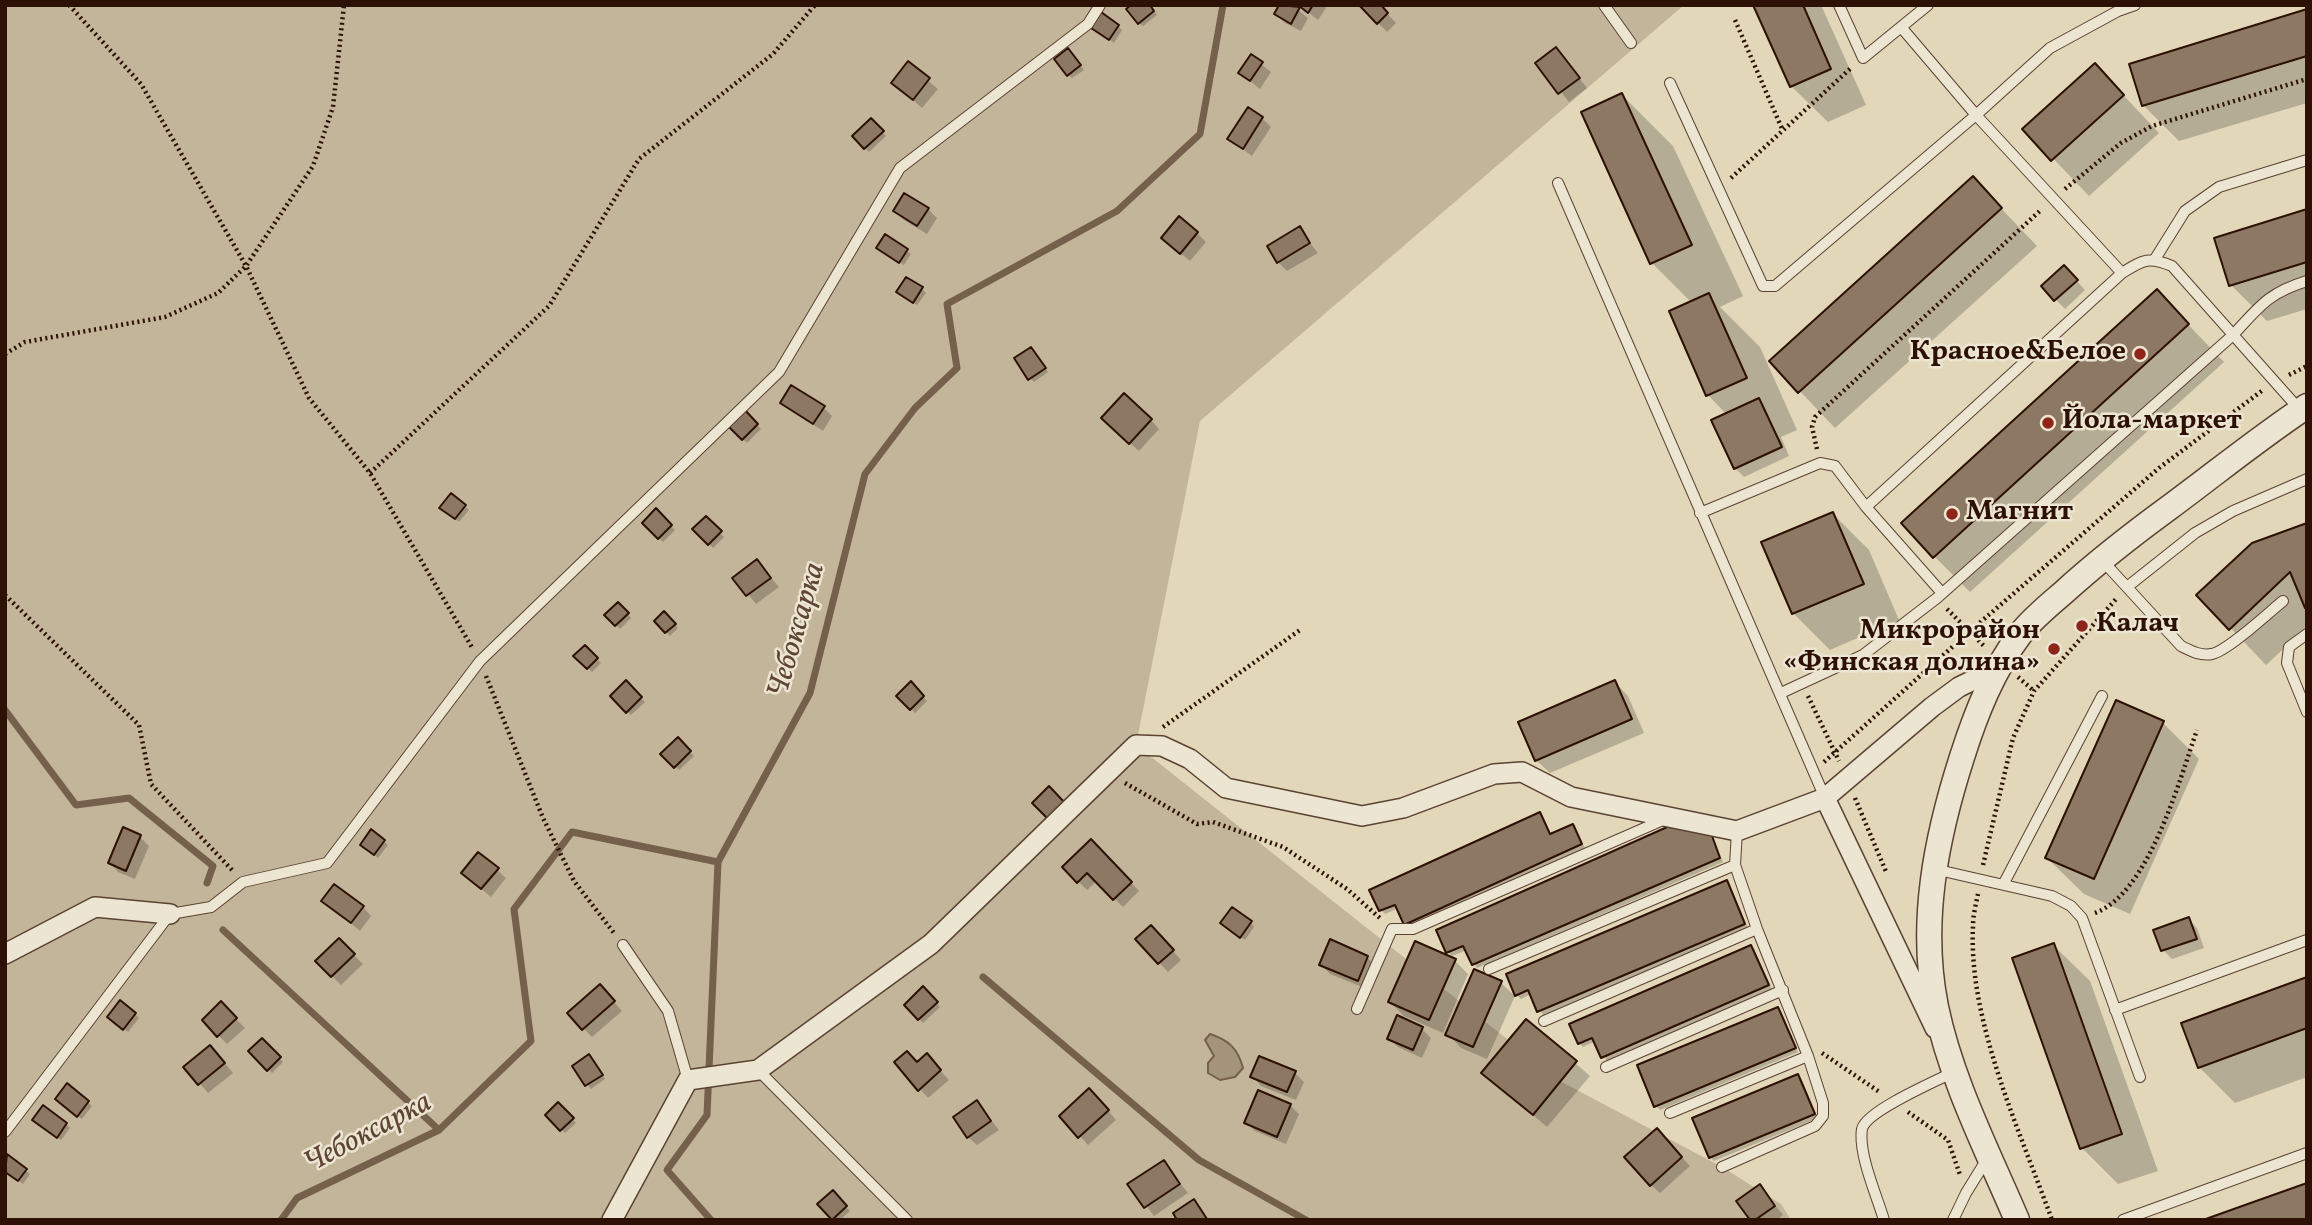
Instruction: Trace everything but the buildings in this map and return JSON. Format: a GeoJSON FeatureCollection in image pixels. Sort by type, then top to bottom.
{"type":"FeatureCollection","features":[{"type":"Feature","properties":{"kind":"street"},"geometry":{"type":"LineString","coordinates":[[1953,1066],[1936,1007],[1930,965],[1929,918],[1933,869],[1951,793],[1973,722],[2008,672],[2023,632],[2100,559],[2303,408]]}},
{"type":"Feature","properties":{"kind":"street"},"geometry":{"type":"LineString","coordinates":[[612,1220],[688,1080],[758,1070],[931,944],[1136,745],[1162,746],[1190,759],[1226,788],[1362,816],[1403,808],[1494,774],[1522,772],[1571,797],[1737,831],[1825,798],[1959,687],[2008,672]]}},
{"type":"Feature","properties":{"kind":"street"},"geometry":{"type":"LineString","coordinates":[[1825,798],[1953,1066],[2017,1220]]}},
{"type":"Feature","properties":{"kind":"street"},"geometry":{"type":"LineString","coordinates":[[5,954],[95,907],[170,914]]}},
{"type":"Feature","properties":{"kind":"lane"},"geometry":{"type":"LineString","coordinates":[[5,1132],[170,914],[211,907],[243,882],[327,863],[480,661],[779,372],[900,168],[1088,24],[1100,5]]}},
{"type":"Feature","properties":{"kind":"lane"},"geometry":{"type":"LineString","coordinates":[[1604,5],[1631,43]]}},
{"type":"Feature","properties":{"kind":"lane"},"geometry":{"type":"LineString","coordinates":[[1839,5],[1863,58],[1928,5]]}},
{"type":"Feature","properties":{"kind":"lane"},"geometry":{"type":"LineString","coordinates":[[1670,83],[1763,286],[1775,286],[1976,116],[2050,48],[2118,11],[2135,5]]}},
{"type":"Feature","properties":{"kind":"lane"},"geometry":{"type":"LineString","coordinates":[[1901,27],[1976,116],[2122,274]]}},
{"type":"Feature","properties":{"kind":"lane"},"geometry":{"type":"LineString","coordinates":[[2155,259],[2185,211],[2219,187],[2307,160]]}},
{"type":"Feature","properties":{"kind":"lane"},"geometry":{"type":"LineString","coordinates":[[1558,183],[1825,798]]}},
{"type":"Feature","properties":{"kind":"lane"},"geometry":{"type":"LineString","coordinates":[[1866,507],[2122,274],[2141,261],[2155,259],[2172,265],[2275,382],[2303,408]]}},
{"type":"Feature","properties":{"kind":"lane"},"geometry":{"type":"LineString","coordinates":[[1781,693],[1863,655],[1939,596],[2233,335],[2268,298],[2287,287],[2307,281]]}},
{"type":"Feature","properties":{"kind":"lane"},"geometry":{"type":"LineString","coordinates":[[1700,513],[1820,463],[1835,466],[1939,596]]}},
{"type":"Feature","properties":{"kind":"lane"},"geometry":{"type":"LineString","coordinates":[[2127,587],[2194,533],[2233,511],[2307,479]]}},
{"type":"Feature","properties":{"kind":"lane"},"geometry":{"type":"LineString","coordinates":[[2100,559],[2181,646],[2198,654],[2213,654],[2226,647],[2283,601]]}},
{"type":"Feature","properties":{"kind":"lane"},"geometry":{"type":"LineString","coordinates":[[2307,634],[2289,647],[2287,663],[2307,712]]}},
{"type":"Feature","properties":{"kind":"lane"},"geometry":{"type":"LineString","coordinates":[[2004,883],[2102,696]]}},
{"type":"Feature","properties":{"kind":"lane"},"geometry":{"type":"LineString","coordinates":[[1357,1009],[1392,929],[1413,929],[1670,817]]}},
{"type":"Feature","properties":{"kind":"lane"},"geometry":{"type":"LineString","coordinates":[[1722,1167],[1815,1126],[1823,1116],[1823,1104],[1808,1056],[1757,929],[1735,865],[1737,831]]}},
{"type":"Feature","properties":{"kind":"lane"},"geometry":{"type":"LineString","coordinates":[[1489,969],[1735,865]]}},
{"type":"Feature","properties":{"kind":"lane"},"geometry":{"type":"LineString","coordinates":[[1933,869],[2004,883],[2052,896],[2071,906],[2082,918],[2140,1077]]}},
{"type":"Feature","properties":{"kind":"lane"},"geometry":{"type":"LineString","coordinates":[[1544,1021],[1757,929]]}},
{"type":"Feature","properties":{"kind":"lane"},"geometry":{"type":"LineString","coordinates":[[2115,1010],[2307,940]]}},
{"type":"Feature","properties":{"kind":"lane"},"geometry":{"type":"LineString","coordinates":[[623,945],[668,1011],[688,1080]]}},
{"type":"Feature","properties":{"kind":"lane"},"geometry":{"type":"LineString","coordinates":[[1606,1067],[1783,990]]}},
{"type":"Feature","properties":{"kind":"lane"},"geometry":{"type":"LineString","coordinates":[[1670,1113],[1808,1056]]}},
{"type":"Feature","properties":{"kind":"lane"},"geometry":{"type":"LineString","coordinates":[[1885,1220],[1863,1149],[1863,1128],[1867,1119],[1953,1066]]}},
{"type":"Feature","properties":{"kind":"lane"},"geometry":{"type":"LineString","coordinates":[[758,1070],[907,1220]]}},
{"type":"Feature","properties":{"kind":"lane"},"geometry":{"type":"LineString","coordinates":[[2123,1220],[2307,1153]]}},
{"type":"Feature","properties":{"kind":"lane"},"geometry":{"type":"LineString","coordinates":[[1953,1220],[1989,1156]]}},
{"type":"Feature","properties":{"kind":"path"},"geometry":{"type":"LineString","coordinates":[[69,5],[141,84],[246,266],[309,398],[370,473],[480,661],[543,818],[574,881],[623,945]]}},
{"type":"Feature","properties":{"kind":"path"},"geometry":{"type":"LineString","coordinates":[[5,354],[25,342],[165,317],[218,293],[246,266],[313,166],[333,107],[344,5]]}},
{"type":"Feature","properties":{"kind":"path"},"geometry":{"type":"LineString","coordinates":[[370,473],[549,306],[639,159],[773,54],[815,5]]}},
{"type":"Feature","properties":{"kind":"path"},"geometry":{"type":"LineString","coordinates":[[1735,20],[1783,131]]}},
{"type":"Feature","properties":{"kind":"path"},"geometry":{"type":"LineString","coordinates":[[1717,190],[1863,58]]}},
{"type":"Feature","properties":{"kind":"path"},"geometry":{"type":"LineString","coordinates":[[1820,463],[1812,427],[1815,416],[2053,199],[2121,143],[2152,126],[2307,79]]}},
{"type":"Feature","properties":{"kind":"path"},"geometry":{"type":"LineString","coordinates":[[1814,771],[1969,632],[2159,468],[2275,382],[2307,366]]}},
{"type":"Feature","properties":{"kind":"path"},"geometry":{"type":"LineString","coordinates":[[5,596],[139,725],[151,784],[243,882]]}},
{"type":"Feature","properties":{"kind":"path"},"geometry":{"type":"LineString","coordinates":[[1939,596],[1985,647]]}},
{"type":"Feature","properties":{"kind":"path"},"geometry":{"type":"LineString","coordinates":[[1136,745],[1300,630]]}},
{"type":"Feature","properties":{"kind":"path"},"geometry":{"type":"LineString","coordinates":[[2008,672],[2034,691]]}},
{"type":"Feature","properties":{"kind":"path"},"geometry":{"type":"LineString","coordinates":[[1802,683],[1848,779],[1890,880]]}},
{"type":"Feature","properties":{"kind":"path"},"geometry":{"type":"LineString","coordinates":[[2082,918],[2119,899],[2138,874],[2168,813],[2197,730]]}},
{"type":"Feature","properties":{"kind":"path"},"geometry":{"type":"LineString","coordinates":[[1108,773],[1197,824],[1213,822],[1283,847],[1347,889],[1392,929]]}},
{"type":"Feature","properties":{"kind":"path"},"geometry":{"type":"LineString","coordinates":[[1808,1056],[1824,1052],[1948,1140],[1966,1193]]}},
{"type":"Feature","properties":{"kind":"shaded area"},"geometry":{"type":"Polygon","coordinates":[[[5,5],[1684,5],[1200,421],[1136,745],[1560,1081],[1722,1167],[1781,1204],[1791,1220],[5,1220],[5,5]]]}},
{"type":"Feature","properties":{"kind":"shaded area"},"geometry":{"type":"Polygon","coordinates":[[[1210,1034],[1227,1042],[1238,1056],[1243,1068],[1235,1077],[1220,1080],[1208,1073],[1208,1063],[1214,1056],[1205,1040],[1210,1034]]]}},
{"type":"Feature","properties":{"kind":"waterway","name":"Чебоксарка"},"geometry":{"type":"LineString","coordinates":[[281,1220],[297,1198],[439,1130],[531,1041],[514,909],[572,832],[718,862],[810,693],[865,474],[915,408],[957,368],[947,304],[1117,211],[1200,134],[1223,5]]}},
{"type":"Feature","properties":{"kind":"waterway"},"geometry":{"type":"LineString","coordinates":[[5,710],[76,805],[129,798],[213,866],[207,883]]}},
{"type":"Feature","properties":{"kind":"waterway"},"geometry":{"type":"LineString","coordinates":[[711,1220],[667,1170],[707,1115],[718,862]]}},
{"type":"Feature","properties":{"kind":"waterway"},"geometry":{"type":"LineString","coordinates":[[223,930],[439,1130]]}},
{"type":"Feature","properties":{"kind":"waterway"},"geometry":{"type":"LineString","coordinates":[[983,977],[1199,1160],[1306,1220]]}},
{"type":"Feature","properties":{"kind":"place","name":"Красное&Белое"},"geometry":{"type":"Point","coordinates":[2140,354]}},
{"type":"Feature","properties":{"kind":"place","name":"Йола-маркет"},"geometry":{"type":"Point","coordinates":[2048,423]}},
{"type":"Feature","properties":{"kind":"place","name":"Магнит"},"geometry":{"type":"Point","coordinates":[1952,514]}},
{"type":"Feature","properties":{"kind":"place","name":"Калач"},"geometry":{"type":"Point","coordinates":[2082,626]}},
{"type":"Feature","properties":{"kind":"place","name":"Микрорайон «Финская долина»"},"geometry":{"type":"Point","coordinates":[2054,649]}}]}
